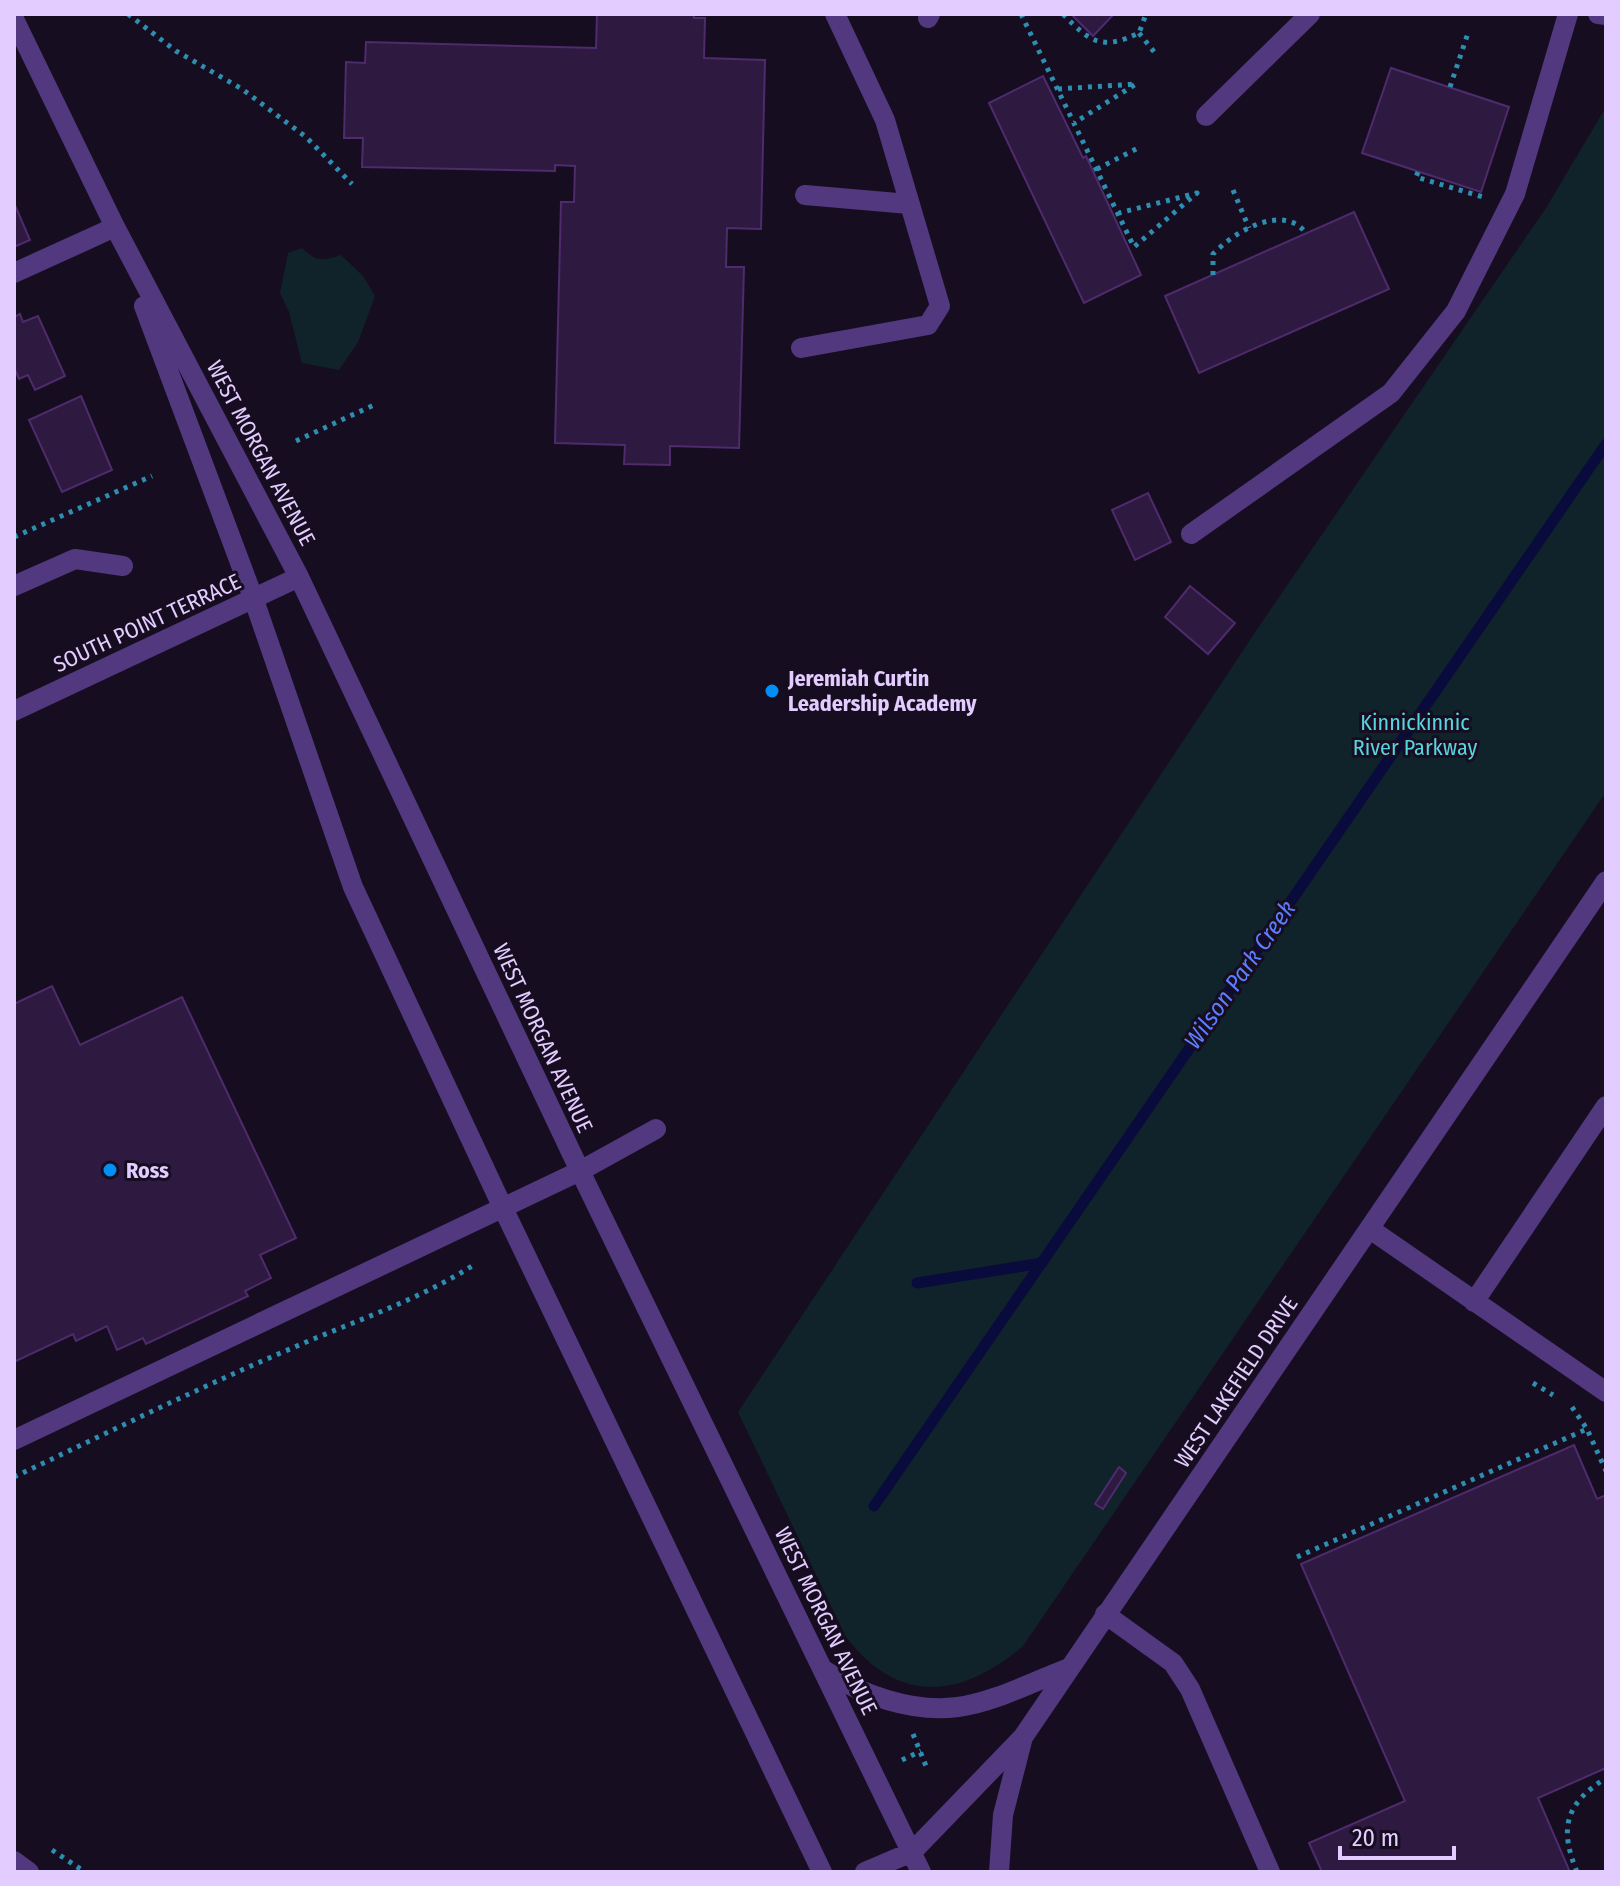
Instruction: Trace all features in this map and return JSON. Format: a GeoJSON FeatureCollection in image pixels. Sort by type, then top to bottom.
{"type":"FeatureCollection","features":[{"type":"Feature","properties":{"kind":"street"},"geometry":{"type":"LineString","coordinates":[[801,348],[928,325],[940,306],[885,120],[835,14]]}},
{"type":"Feature","properties":{"kind":"street"},"geometry":{"type":"LineString","coordinates":[[1206,116],[1310,14]]}},
{"type":"Feature","properties":{"kind":"street"},"geometry":{"type":"LineString","coordinates":[[1191,534],[1391,393],[1456,311],[1509,205],[1568,14]]}},
{"type":"Feature","properties":{"kind":"street"},"geometry":{"type":"LineString","coordinates":[[1598,14],[1606,15]]}},
{"type":"Feature","properties":{"kind":"street","name":"WEST MORGAN AVENUE"},"geometry":{"type":"LineString","coordinates":[[14,19],[115,227],[299,577],[580,1171],[921,1872]]}},
{"type":"Feature","properties":{"kind":"street"},"geometry":{"type":"LineString","coordinates":[[805,195],[909,204]]}},
{"type":"Feature","properties":{"kind":"street"},"geometry":{"type":"LineString","coordinates":[[14,273],[115,227]]}},
{"type":"Feature","properties":{"kind":"street","name":"WEST MORGAN AVENUE"},"geometry":{"type":"LineString","coordinates":[[115,227],[254,600],[353,887],[503,1208],[822,1872]]}},
{"type":"Feature","properties":{"kind":"street"},"geometry":{"type":"LineString","coordinates":[[14,586],[75,559],[123,566]]}},
{"type":"Feature","properties":{"kind":"street","name":"SOUTH POINT TERRACE"},"geometry":{"type":"LineString","coordinates":[[14,711],[299,577]]}},
{"type":"Feature","properties":{"kind":"street","name":"WEST LAKEFIELD DRIVE"},"geometry":{"type":"LineString","coordinates":[[865,1872],[912,1852],[1023,1737],[1606,881]]}},
{"type":"Feature","properties":{"kind":"street"},"geometry":{"type":"LineString","coordinates":[[1474,1302],[1606,1106]]}},
{"type":"Feature","properties":{"kind":"street"},"geometry":{"type":"LineString","coordinates":[[14,1440],[580,1171],[656,1129]]}},
{"type":"Feature","properties":{"kind":"street"},"geometry":{"type":"LineString","coordinates":[[1370,1229],[1606,1392]]}},
{"type":"Feature","properties":{"kind":"street"},"geometry":{"type":"LineString","coordinates":[[1105,1614],[1173,1663],[1190,1689],[1270,1872]]}},
{"type":"Feature","properties":{"kind":"street"},"geometry":{"type":"LineString","coordinates":[[822,1669],[866,1693],[932,1707],[960,1707],[1069,1668]]}},
{"type":"Feature","properties":{"kind":"street"},"geometry":{"type":"LineString","coordinates":[[999,1872],[1003,1815],[1023,1737]]}},
{"type":"Feature","properties":{"kind":"street"},"geometry":{"type":"LineString","coordinates":[[14,1861],[29,1872]]}},
{"type":"Feature","properties":{"kind":"path"},"geometry":{"type":"LineString","coordinates":[[128,14],[176,51],[242,89],[293,128],[352,184]]}},
{"type":"Feature","properties":{"kind":"path"},"geometry":{"type":"LineString","coordinates":[[1021,14],[1134,247],[1197,193],[1119,213]]}},
{"type":"Feature","properties":{"kind":"path"},"geometry":{"type":"LineString","coordinates":[[1063,14],[1093,42],[1124,40],[1139,33],[1146,14]]}},
{"type":"Feature","properties":{"kind":"path"},"geometry":{"type":"LineString","coordinates":[[1139,33],[1155,53]]}},
{"type":"Feature","properties":{"kind":"path"},"geometry":{"type":"LineString","coordinates":[[1450,87],[1468,33]]}},
{"type":"Feature","properties":{"kind":"path"},"geometry":{"type":"LineString","coordinates":[[1058,89],[1136,84],[1074,123]]}},
{"type":"Feature","properties":{"kind":"path"},"geometry":{"type":"LineString","coordinates":[[1097,169],[1138,148]]}},
{"type":"Feature","properties":{"kind":"path"},"geometry":{"type":"LineString","coordinates":[[1418,172],[1416,177],[1509,205]]}},
{"type":"Feature","properties":{"kind":"path"},"geometry":{"type":"LineString","coordinates":[[1233,190],[1249,228]]}},
{"type":"Feature","properties":{"kind":"path"},"geometry":{"type":"LineString","coordinates":[[1213,275],[1213,254],[1225,242],[1249,228],[1282,218],[1297,221],[1306,233]]}},
{"type":"Feature","properties":{"kind":"path"},"geometry":{"type":"LineString","coordinates":[[296,441],[376,404]]}},
{"type":"Feature","properties":{"kind":"path"},"geometry":{"type":"LineString","coordinates":[[14,537],[152,476]]}},
{"type":"Feature","properties":{"kind":"path"},"geometry":{"type":"LineString","coordinates":[[14,1477],[195,1391],[363,1321],[447,1282],[472,1266]]}},
{"type":"Feature","properties":{"kind":"path"},"geometry":{"type":"LineString","coordinates":[[1533,1383],[1572,1407],[1587,1429],[1606,1471]]}},
{"type":"Feature","properties":{"kind":"path"},"geometry":{"type":"LineString","coordinates":[[1297,1557],[1587,1429]]}},
{"type":"Feature","properties":{"kind":"path"},"geometry":{"type":"LineString","coordinates":[[902,1760],[921,1751],[928,1771]]}},
{"type":"Feature","properties":{"kind":"path"},"geometry":{"type":"LineString","coordinates":[[1577,1872],[1566,1827],[1571,1808],[1590,1788],[1606,1778]]}},
{"type":"Feature","properties":{"kind":"green space","name":"Kinnickinnic River Parkway"},"geometry":{"type":"Polygon","coordinates":[[[1606,107],[1606,792],[1023,1646],[977,1676],[954,1684],[932,1687],[909,1684],[887,1675],[866,1659],[846,1637],[738,1412],[1262,622],[1546,208],[1606,107]]]}},
{"type":"Feature","properties":{"kind":"green space"},"geometry":{"type":"Polygon","coordinates":[[[302,248],[320,259],[341,255],[363,276],[375,296],[358,342],[339,370],[302,363],[289,312],[280,293],[288,253],[302,248]]]}},
{"type":"Feature","properties":{"kind":"building"},"geometry":{"type":"Polygon","coordinates":[[[597,14],[694,14],[694,18],[705,18],[704,58],[765,60],[761,229],[727,228],[726,267],[744,267],[739,448],[670,446],[670,465],[624,464],[625,445],[555,443],[561,202],[574,202],[575,166],[555,165],[555,171],[362,167],[363,138],[344,138],[346,62],[365,63],[366,42],[596,48],[597,14]]]}},
{"type":"Feature","properties":{"kind":"building"},"geometry":{"type":"Polygon","coordinates":[[[1071,14],[1114,14],[1093,36],[1071,14]]]}},
{"type":"Feature","properties":{"kind":"building"},"geometry":{"type":"Polygon","coordinates":[[[1391,68],[1509,107],[1481,192],[1362,153],[1391,68]]]}},
{"type":"Feature","properties":{"kind":"building"},"geometry":{"type":"Polygon","coordinates":[[[1043,76],[1083,158],[1086,156],[1141,275],[1084,303],[989,103],[1043,76]]]}},
{"type":"Feature","properties":{"kind":"building"},"geometry":{"type":"Polygon","coordinates":[[[14,203],[30,240],[14,247],[14,203]]]}},
{"type":"Feature","properties":{"kind":"building"},"geometry":{"type":"Polygon","coordinates":[[[1354,212],[1389,289],[1199,373],[1165,296],[1354,212]]]}},
{"type":"Feature","properties":{"kind":"building"},"geometry":{"type":"Polygon","coordinates":[[[20,314],[23,322],[38,316],[65,376],[35,390],[28,375],[19,379],[14,367],[14,317],[20,314]]]}},
{"type":"Feature","properties":{"kind":"building"},"geometry":{"type":"Polygon","coordinates":[[[81,396],[112,470],[62,492],[29,420],[81,396]]]}},
{"type":"Feature","properties":{"kind":"building"},"geometry":{"type":"Polygon","coordinates":[[[1148,493],[1171,542],[1135,560],[1112,510],[1148,493]]]}},
{"type":"Feature","properties":{"kind":"building"},"geometry":{"type":"Polygon","coordinates":[[[1190,586],[1235,623],[1208,654],[1165,617],[1190,586]]]}},
{"type":"Feature","properties":{"kind":"building"},"geometry":{"type":"Polygon","coordinates":[[[52,986],[80,1045],[182,997],[296,1238],[260,1255],[271,1278],[245,1291],[248,1296],[146,1344],[143,1338],[117,1350],[107,1326],[76,1341],[73,1334],[14,1362],[14,1004],[52,986]]]}},
{"type":"Feature","properties":{"kind":"building"},"geometry":{"type":"Polygon","coordinates":[[[1574,1445],[1597,1499],[1606,1495],[1606,1768],[1538,1798],[1570,1872],[1322,1872],[1309,1843],[1405,1801],[1301,1564],[1574,1445]]]}},
{"type":"Feature","properties":{"kind":"building"},"geometry":{"type":"Polygon","coordinates":[[[1119,1467],[1126,1473],[1103,1509],[1095,1504],[1119,1467]]]}},
{"type":"Feature","properties":{"kind":"waterway","name":"Wilson Park Creek"},"geometry":{"type":"LineString","coordinates":[[874,1506],[1606,444]]}},
{"type":"Feature","properties":{"kind":"waterway"},"geometry":{"type":"LineString","coordinates":[[917,1283],[1042,1263]]}},
{"type":"Feature","properties":{"kind":"place","name":"Jeremiah Curtin Leadership Academy"},"geometry":{"type":"Point","coordinates":[772,691]}},
{"type":"Feature","properties":{"kind":"place","name":"Ross"},"geometry":{"type":"Point","coordinates":[110,1170]}}]}
